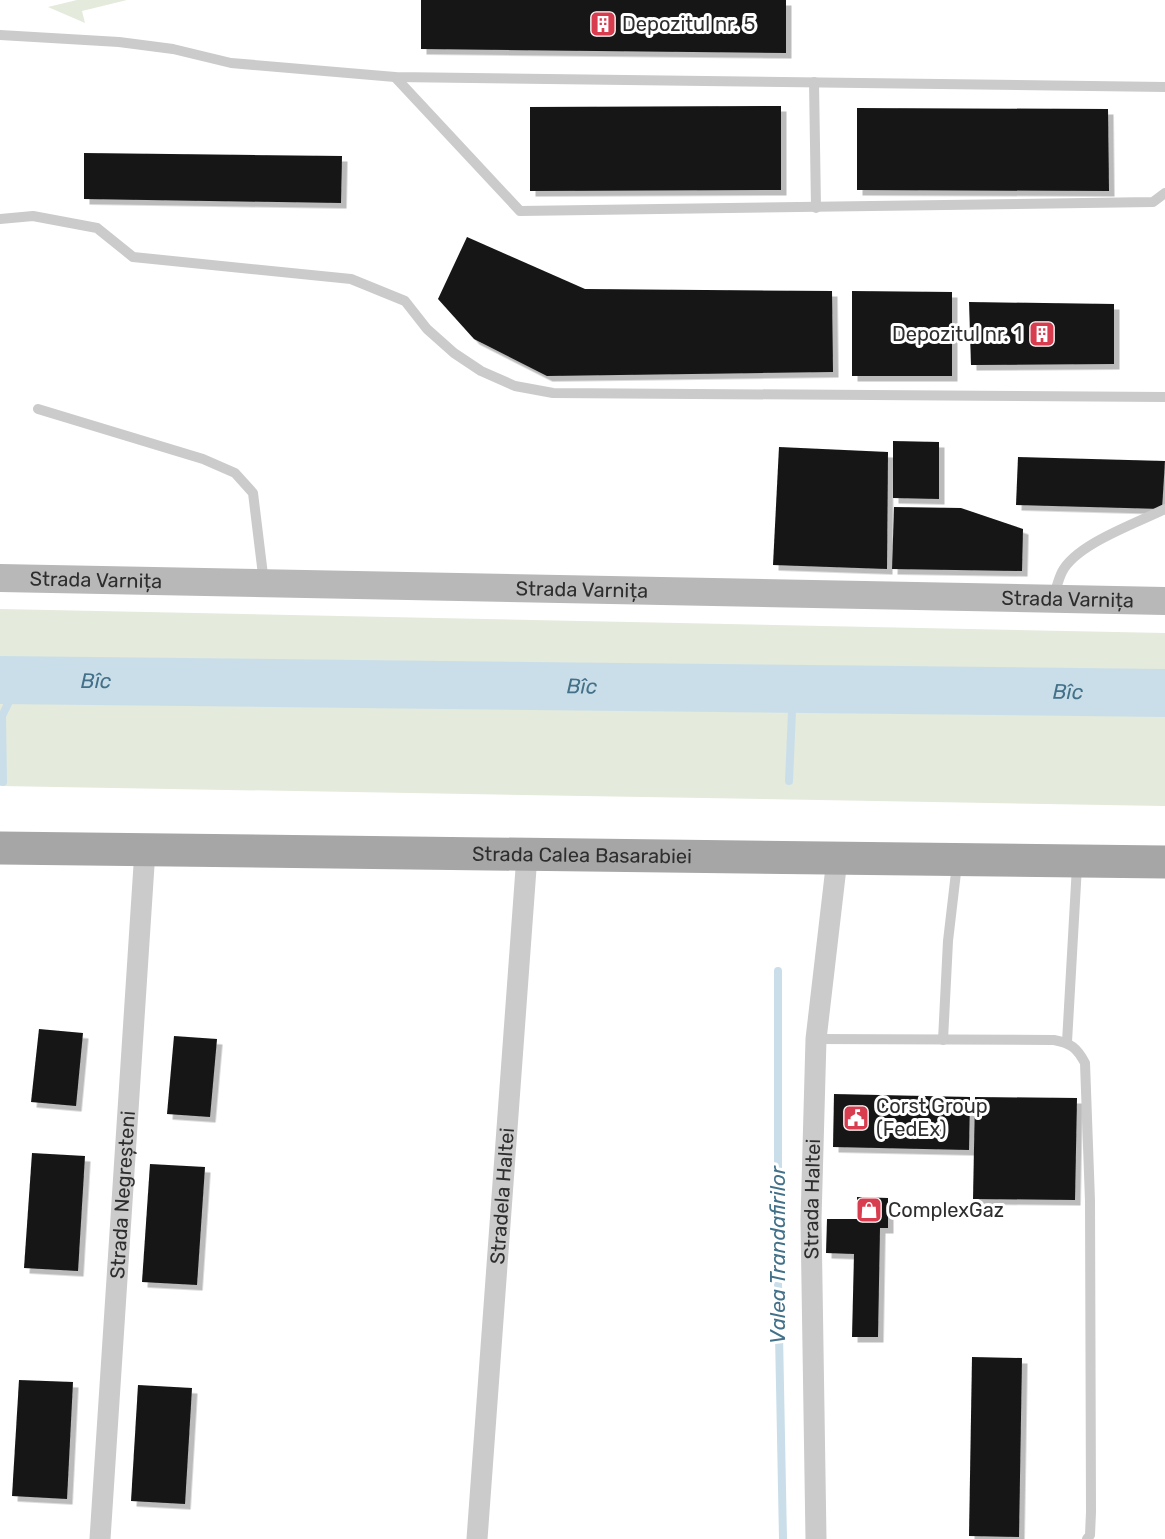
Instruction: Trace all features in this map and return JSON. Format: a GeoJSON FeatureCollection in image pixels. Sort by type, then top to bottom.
{"type":"FeatureCollection","features":[{"type":"Feature","properties":{"kind":"main road","name":"Strada Calea Basarabiei"},"geometry":{"type":"LineString","coordinates":[[0,848],[1165,862]]}},
{"type":"Feature","properties":{"kind":"street","name":"Strada Varnița"},"geometry":{"type":"LineString","coordinates":[[0,578],[1165,601]]}},
{"type":"Feature","properties":{"kind":"street","name":"Strada Negreșteni"},"geometry":{"type":"LineString","coordinates":[[100,1539],[145,850]]}},
{"type":"Feature","properties":{"kind":"street","name":"Stradela Haltei"},"geometry":{"type":"LineString","coordinates":[[477,1539],[527,855]]}},
{"type":"Feature","properties":{"kind":"street","name":"Strada Haltei"},"geometry":{"type":"LineString","coordinates":[[816,1539],[811,1220],[816,1039],[837,859]]}},
{"type":"Feature","properties":{"kind":"lane"},"geometry":{"type":"LineString","coordinates":[[0,35],[118,42],[172,49],[231,63],[395,77],[1165,87]]}},
{"type":"Feature","properties":{"kind":"lane"},"geometry":{"type":"LineString","coordinates":[[395,77],[520,211],[1154,202],[1165,193]]}},
{"type":"Feature","properties":{"kind":"lane"},"geometry":{"type":"LineString","coordinates":[[814,82],[816,208]]}},
{"type":"Feature","properties":{"kind":"lane"},"geometry":{"type":"LineString","coordinates":[[0,219],[33,216],[97,228],[133,257],[351,279],[405,301],[427,329],[454,353],[482,371],[515,386],[553,393],[1165,398]]}},
{"type":"Feature","properties":{"kind":"lane"},"geometry":{"type":"LineString","coordinates":[[38,409],[202,459],[235,473],[253,493],[264,584]]}},
{"type":"Feature","properties":{"kind":"lane"},"geometry":{"type":"LineString","coordinates":[[1053,599],[1062,570],[1076,556],[1096,543],[1165,509]]}},
{"type":"Feature","properties":{"kind":"lane"},"geometry":{"type":"LineString","coordinates":[[943,1040],[948,940],[958,861]]}},
{"type":"Feature","properties":{"kind":"lane"},"geometry":{"type":"LineString","coordinates":[[1067,1042],[1077,861]]}},
{"type":"Feature","properties":{"kind":"lane"},"geometry":{"type":"LineString","coordinates":[[816,1039],[1067,1042],[1078,1049],[1085,1063],[1088,1097],[1092,1512],[1090,1535],[1087,1539]]}},
{"type":"Feature","properties":{"kind":"shaded area"},"geometry":{"type":"Polygon","coordinates":[[[77,0],[127,0],[82,11],[85,23],[48,7],[77,0]]]}},
{"type":"Feature","properties":{"kind":"shaded area"},"geometry":{"type":"Polygon","coordinates":[[[0,609],[1165,633],[1165,806],[0,786],[0,609]]]}},
{"type":"Feature","properties":{"kind":"building","name":"Depozitul nr. 5"},"geometry":{"type":"Polygon","coordinates":[[[421,0],[786,0],[786,53],[421,49],[421,0]]]}},
{"type":"Feature","properties":{"kind":"building"},"geometry":{"type":"Polygon","coordinates":[[[781,106],[781,190],[530,191],[530,107],[781,106]]]}},
{"type":"Feature","properties":{"kind":"building"},"geometry":{"type":"Polygon","coordinates":[[[857,108],[1108,109],[1109,191],[857,190],[857,108]]]}},
{"type":"Feature","properties":{"kind":"building"},"geometry":{"type":"Polygon","coordinates":[[[84,153],[342,156],[341,203],[84,199],[84,153]]]}},
{"type":"Feature","properties":{"kind":"building"},"geometry":{"type":"Polygon","coordinates":[[[467,237],[585,289],[832,291],[833,372],[547,376],[474,339],[438,299],[467,237]]]}},
{"type":"Feature","properties":{"kind":"building"},"geometry":{"type":"Polygon","coordinates":[[[852,291],[952,292],[952,376],[852,376],[852,291]]]}},
{"type":"Feature","properties":{"kind":"building","name":"Depozitul nr. 1"},"geometry":{"type":"Polygon","coordinates":[[[969,302],[1114,304],[1114,364],[971,365],[969,302]]]}},
{"type":"Feature","properties":{"kind":"building"},"geometry":{"type":"Polygon","coordinates":[[[893,441],[939,442],[939,499],[893,498],[893,441]]]}},
{"type":"Feature","properties":{"kind":"building"},"geometry":{"type":"Polygon","coordinates":[[[779,447],[888,452],[887,569],[773,565],[779,447]]]}},
{"type":"Feature","properties":{"kind":"building"},"geometry":{"type":"Polygon","coordinates":[[[1018,457],[1165,461],[1162,509],[1016,505],[1018,457]]]}},
{"type":"Feature","properties":{"kind":"building"},"geometry":{"type":"Polygon","coordinates":[[[894,507],[961,508],[1023,529],[1022,571],[892,569],[894,507]]]}},
{"type":"Feature","properties":{"kind":"building"},"geometry":{"type":"Polygon","coordinates":[[[39,1029],[83,1033],[76,1106],[31,1102],[39,1029]]]}},
{"type":"Feature","properties":{"kind":"building"},"geometry":{"type":"Polygon","coordinates":[[[174,1036],[217,1039],[210,1117],[167,1114],[174,1036]]]}},
{"type":"Feature","properties":{"kind":"building"},"geometry":{"type":"Polygon","coordinates":[[[834,1094],[970,1097],[969,1150],[833,1147],[834,1094]]]}},
{"type":"Feature","properties":{"kind":"building"},"geometry":{"type":"Polygon","coordinates":[[[975,1097],[1077,1098],[1075,1200],[973,1199],[975,1097]]]}},
{"type":"Feature","properties":{"kind":"building"},"geometry":{"type":"Polygon","coordinates":[[[32,1153],[85,1156],[78,1271],[24,1268],[32,1153]]]}},
{"type":"Feature","properties":{"kind":"building"},"geometry":{"type":"Polygon","coordinates":[[[150,1164],[205,1167],[197,1285],[142,1282],[150,1164]]]}},
{"type":"Feature","properties":{"kind":"building"},"geometry":{"type":"Polygon","coordinates":[[[857,1197],[888,1198],[888,1228],[880,1228],[878,1337],[852,1337],[854,1254],[826,1253],[827,1219],[857,1219],[857,1197]]]}},
{"type":"Feature","properties":{"kind":"building"},"geometry":{"type":"Polygon","coordinates":[[[972,1357],[1022,1358],[1019,1537],[969,1536],[972,1357]]]}},
{"type":"Feature","properties":{"kind":"building"},"geometry":{"type":"Polygon","coordinates":[[[19,1380],[73,1382],[67,1499],[12,1496],[19,1380]]]}},
{"type":"Feature","properties":{"kind":"building"},"geometry":{"type":"Polygon","coordinates":[[[138,1385],[192,1388],[185,1504],[131,1501],[138,1385]]]}},
{"type":"Feature","properties":{"kind":"waterway","name":"Bîc"},"geometry":{"type":"LineString","coordinates":[[0,680],[1165,693]]}},
{"type":"Feature","properties":{"kind":"waterway"},"geometry":{"type":"LineString","coordinates":[[3,782],[2,716],[19,681]]}},
{"type":"Feature","properties":{"kind":"waterway","name":"Valea Trandafirilor"},"geometry":{"type":"LineString","coordinates":[[789,781],[793,688]]}},
{"type":"Feature","properties":{"kind":"waterway","name":"Valea Trandafirilor"},"geometry":{"type":"LineString","coordinates":[[778,971],[778,1283],[783,1539]]}},
{"type":"Feature","properties":{"kind":"place","name":"Depozitul nr. 5"},"geometry":{"type":"Point","coordinates":[603,24]}},
{"type":"Feature","properties":{"kind":"place","name":"Depozitul nr. 1"},"geometry":{"type":"Point","coordinates":[1042,334]}},
{"type":"Feature","properties":{"kind":"place","name":"Corst Group (FedEx)"},"geometry":{"type":"Point","coordinates":[856,1118]}},
{"type":"Feature","properties":{"kind":"place","name":"ComplexGaz"},"geometry":{"type":"Point","coordinates":[869,1210]}}]}
